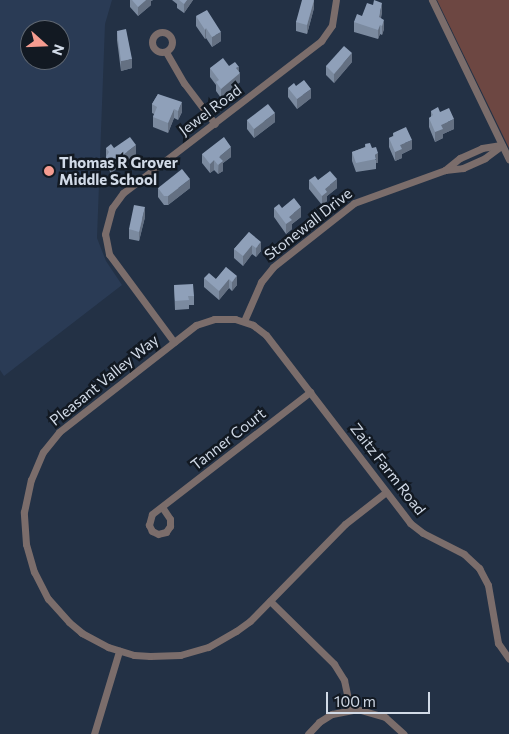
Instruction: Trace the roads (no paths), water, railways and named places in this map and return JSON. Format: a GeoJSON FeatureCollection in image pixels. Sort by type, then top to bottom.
{"type":"FeatureCollection","features":[{"type":"Feature","properties":{"kind":"street","name":"Jewel Road"},"geometry":{"type":"LineString","coordinates":[[174,342],[114,262],[106,244],[106,224],[112,208],[123,193],[321,41],[332,25],[336,0]]}},
{"type":"Feature","properties":{"kind":"street"},"geometry":{"type":"LineString","coordinates":[[432,0],[509,159]]}},
{"type":"Feature","properties":{"kind":"street"},"geometry":{"type":"LineString","coordinates":[[166,52],[184,83],[215,124]]}},
{"type":"Feature","properties":{"kind":"street","name":"Stonewall Drive"},"geometry":{"type":"LineString","coordinates":[[244,321],[256,292],[270,270],[354,203],[445,170],[460,158],[482,148],[502,145]]}},
{"type":"Feature","properties":{"kind":"street","name":"Pleasant Valley Way"},"geometry":{"type":"LineString","coordinates":[[244,321],[224,318],[205,322],[174,342],[59,432],[36,467],[26,496],[24,512],[26,544],[40,585],[57,611],[94,640],[119,651],[150,656],[194,651],[216,643],[236,631],[270,600],[345,524],[386,492]]}},
{"type":"Feature","properties":{"kind":"street","name":"Zaitz Farm Road"},"geometry":{"type":"LineString","coordinates":[[244,321],[266,335],[410,523],[423,533],[464,554],[478,568],[488,585],[498,643],[509,659]]}},
{"type":"Feature","properties":{"kind":"street","name":"Tanner Court"},"geometry":{"type":"LineString","coordinates":[[162,507],[310,392]]}},
{"type":"Feature","properties":{"kind":"street"},"geometry":{"type":"LineString","coordinates":[[270,600],[334,664],[344,680],[350,709]]}},
{"type":"Feature","properties":{"kind":"street"},"geometry":{"type":"LineString","coordinates":[[94,734],[119,651]]}},
{"type":"Feature","properties":{"kind":"street"},"geometry":{"type":"LineString","coordinates":[[308,734],[323,719],[350,709],[376,712],[392,722],[404,734]]}},
{"type":"Feature","properties":{"kind":"place","name":"Thomas R Grover Middle School"},"geometry":{"type":"Point","coordinates":[49,171]}}]}
